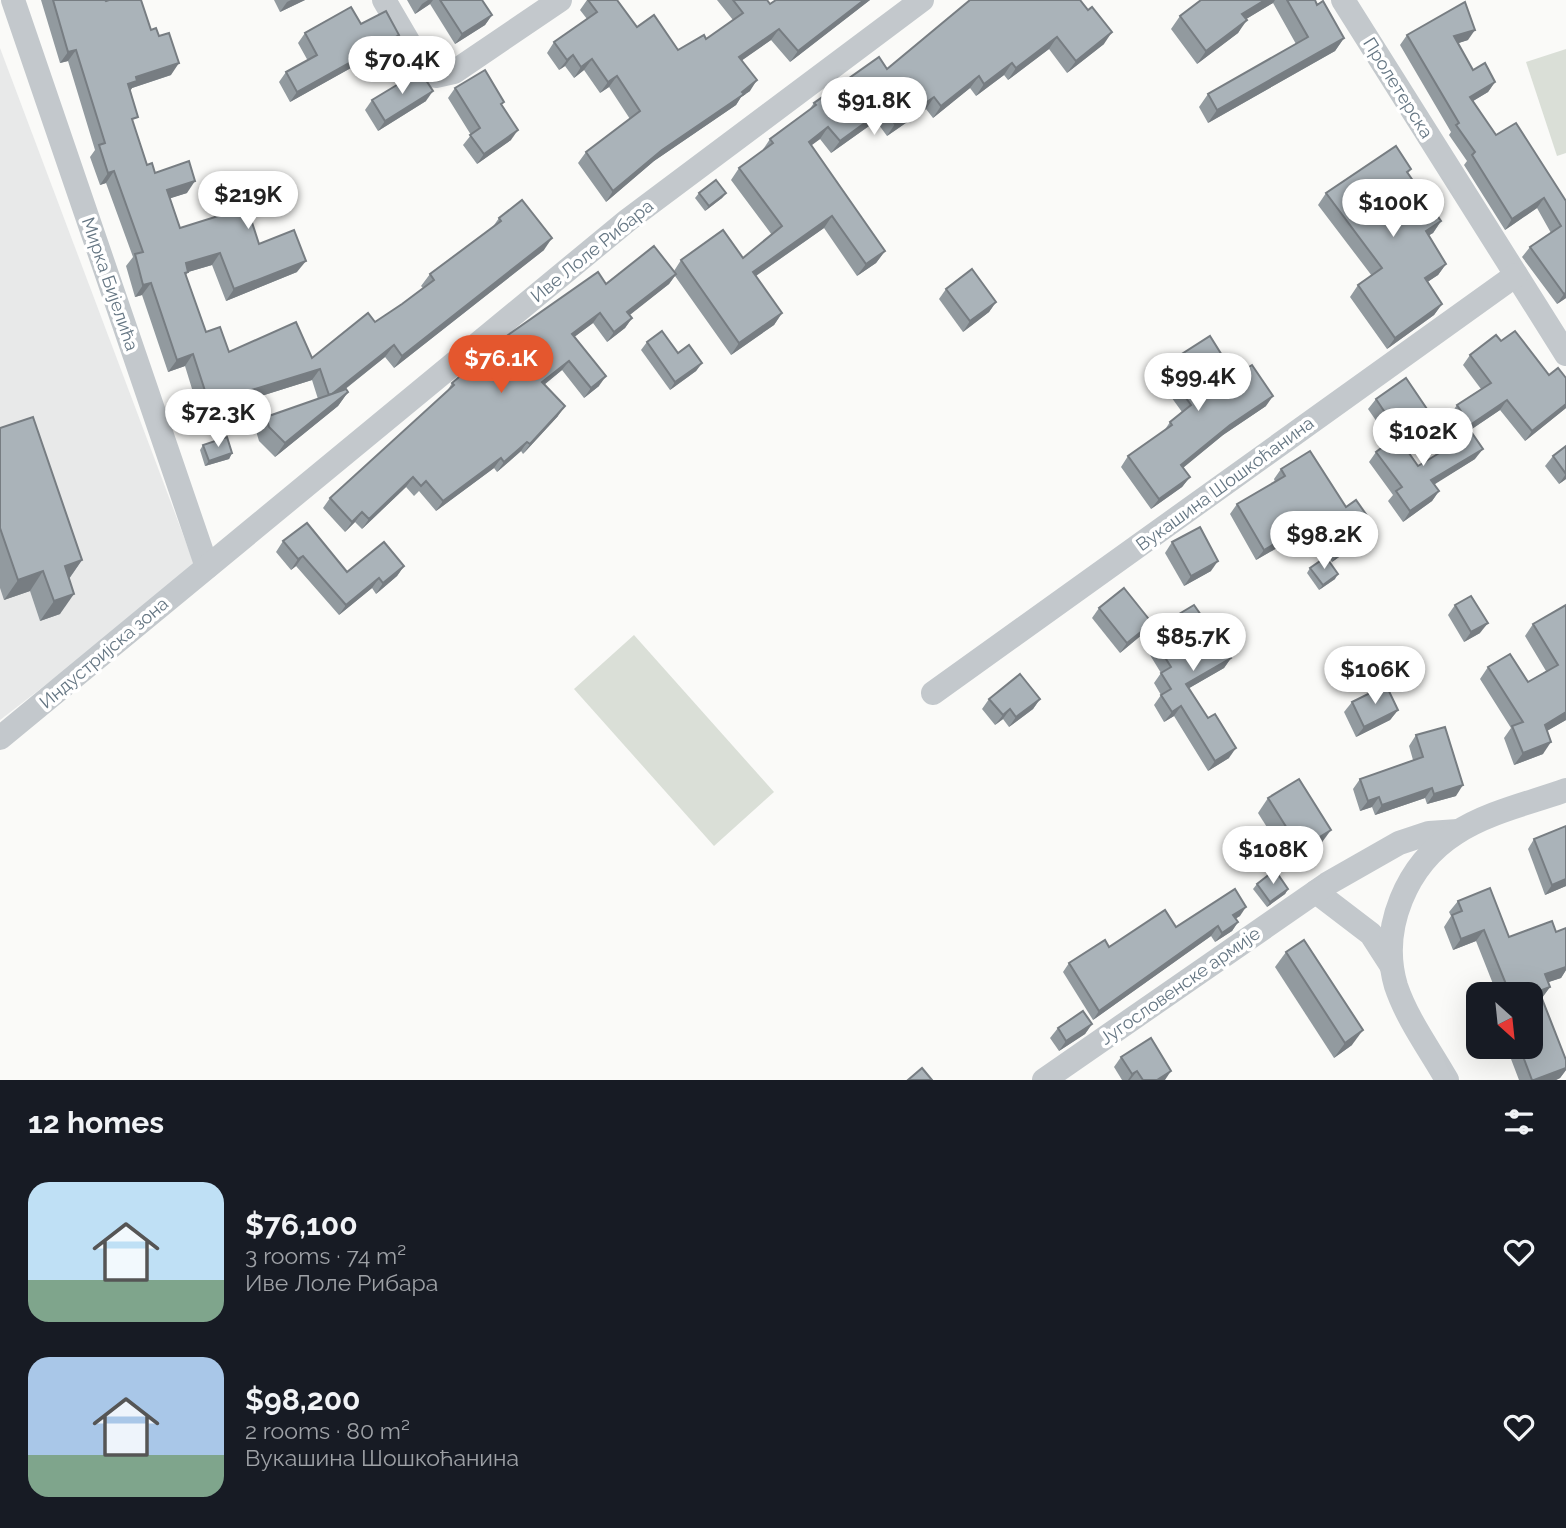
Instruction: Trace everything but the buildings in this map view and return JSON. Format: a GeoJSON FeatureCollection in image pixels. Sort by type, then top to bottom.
{"type":"FeatureCollection","features":[{"type":"Feature","properties":{"kind":"street","name":"Мирка Бијелића"},"geometry":{"type":"LineString","coordinates":[[13,0],[207,567]]}},
{"type":"Feature","properties":{"kind":"street"},"geometry":{"type":"LineString","coordinates":[[384,0],[422,65],[436,76],[454,72],[560,0]]}},
{"type":"Feature","properties":{"kind":"street","name":"Иве Лоле Рибара"},"geometry":{"type":"LineString","coordinates":[[207,567],[628,220],[922,0]]}},
{"type":"Feature","properties":{"kind":"street","name":"Пролетерска"},"geometry":{"type":"LineString","coordinates":[[1344,0],[1566,354]]}},
{"type":"Feature","properties":{"kind":"street","name":"Вукашина Шошкоћанина"},"geometry":{"type":"LineString","coordinates":[[933,693],[1516,275]]}},
{"type":"Feature","properties":{"kind":"street","name":"Индустријска зона"},"geometry":{"type":"LineString","coordinates":[[0,738],[207,567]]}},
{"type":"Feature","properties":{"kind":"street","name":"Југословенске армије"},"geometry":{"type":"LineString","coordinates":[[1044,1080],[1316,892],[1399,843],[1429,833],[1458,831],[1566,790]]}},
{"type":"Feature","properties":{"kind":"street","name":"Југословенске армије"},"geometry":{"type":"LineString","coordinates":[[1391,965],[1391,937],[1397,908],[1422,862],[1458,831]]}},
{"type":"Feature","properties":{"kind":"street"},"geometry":{"type":"LineString","coordinates":[[1316,892],[1371,934],[1391,965],[1409,1014],[1447,1080]]}},
{"type":"Feature","properties":{"kind":"shaded area"},"geometry":{"type":"Polygon","coordinates":[[[0,48],[196,569],[0,720],[0,48]]]}},
{"type":"Feature","properties":{"kind":"shaded area"},"geometry":{"type":"Polygon","coordinates":[[[1566,49],[1566,153],[1557,156],[1526,62],[1566,49]]]}},
{"type":"Feature","properties":{"kind":"shaded area"},"geometry":{"type":"Polygon","coordinates":[[[634,635],[774,792],[714,846],[574,689],[634,635]]]}}]}
